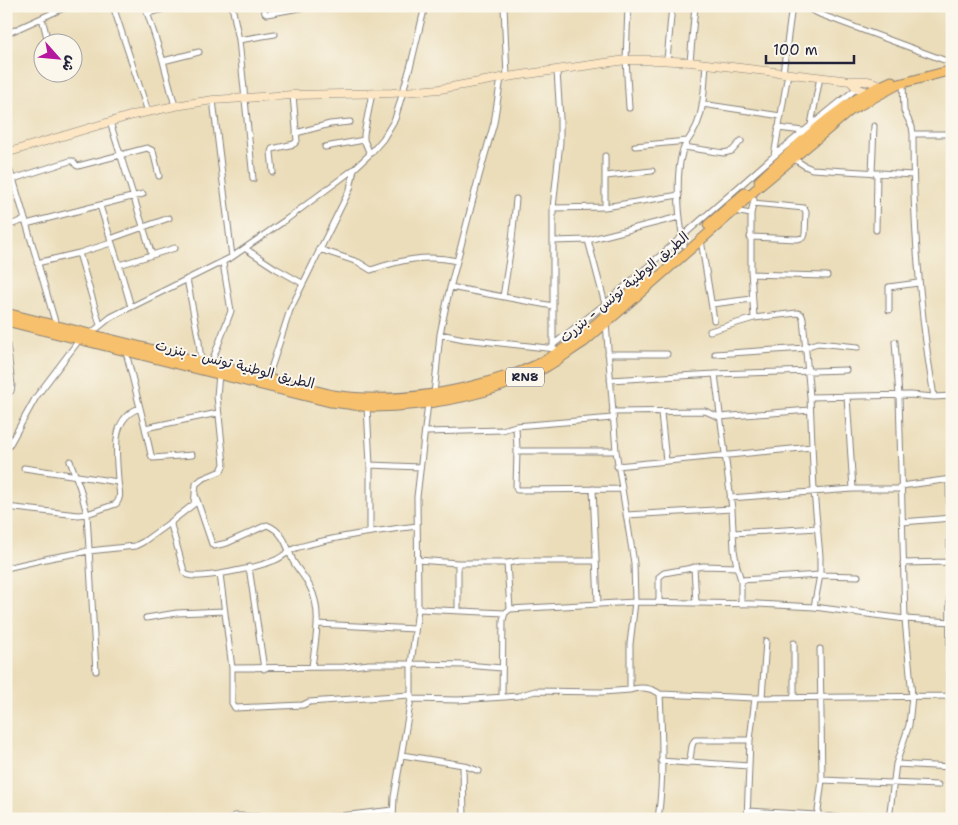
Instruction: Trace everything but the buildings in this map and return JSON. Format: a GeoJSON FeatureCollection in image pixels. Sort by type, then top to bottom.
{"type":"FeatureCollection","features":[{"type":"Feature","properties":{"kind":"main road","name":"الطريق الوطنية تونس - بنزرت"},"geometry":{"type":"LineString","coordinates":[[6,321],[330,402],[367,406],[497,387],[533,373],[560,358],[701,239],[717,221],[818,128],[871,94],[905,76],[952,64]]}},
{"type":"Feature","properties":{"kind":"main road","name":"الطريق الوطنية تونس - بنزرت"},"geometry":{"type":"LineString","coordinates":[[886,86],[952,70]]}},
{"type":"Feature","properties":{"kind":"main road","name":"الطريق الوطنية تونس - بنزرت"},"geometry":{"type":"LineString","coordinates":[[6,313],[334,395],[375,399],[430,398],[518,372],[540,363],[556,348],[605,319],[684,245],[734,211],[755,190],[871,94]]}},
{"type":"Feature","properties":{"kind":"street"},"geometry":{"type":"LineString","coordinates":[[6,34],[68,6]]}},
{"type":"Feature","properties":{"kind":"street"},"geometry":{"type":"LineString","coordinates":[[113,6],[148,112]]}},
{"type":"Feature","properties":{"kind":"street"},"geometry":{"type":"LineString","coordinates":[[145,6],[175,106]]}},
{"type":"Feature","properties":{"kind":"street"},"geometry":{"type":"LineString","coordinates":[[148,14],[175,6]]}},
{"type":"Feature","properties":{"kind":"street"},"geometry":{"type":"LineString","coordinates":[[232,6],[239,40],[253,179]]}},
{"type":"Feature","properties":{"kind":"street"},"geometry":{"type":"LineString","coordinates":[[263,6],[267,14],[310,6]]}},
{"type":"Feature","properties":{"kind":"street"},"geometry":{"type":"LineString","coordinates":[[6,451],[36,397],[80,340],[100,325],[131,307],[223,263],[354,170],[370,154],[383,139],[394,119],[403,92],[425,6]]}},
{"type":"Feature","properties":{"kind":"street"},"geometry":{"type":"LineString","coordinates":[[393,819],[411,697],[411,664],[418,608],[417,526],[420,467],[440,334],[450,287],[478,176],[494,123],[504,78],[504,6]]}},
{"type":"Feature","properties":{"kind":"street"},"geometry":{"type":"LineString","coordinates":[[628,6],[626,60],[629,108]]}},
{"type":"Feature","properties":{"kind":"street"},"geometry":{"type":"LineString","coordinates":[[667,60],[672,6]]}},
{"type":"Feature","properties":{"kind":"street"},"geometry":{"type":"LineString","coordinates":[[690,62],[695,6]]}},
{"type":"Feature","properties":{"kind":"street"},"geometry":{"type":"LineString","coordinates":[[774,156],[781,116],[792,6]]}},
{"type":"Feature","properties":{"kind":"street"},"geometry":{"type":"LineString","coordinates":[[803,6],[952,64]]}},
{"type":"Feature","properties":{"kind":"street"},"geometry":{"type":"LineString","coordinates":[[42,18],[46,32]]}},
{"type":"Feature","properties":{"kind":"street"},"geometry":{"type":"LineString","coordinates":[[239,40],[275,34]]}},
{"type":"Feature","properties":{"kind":"street"},"geometry":{"type":"LineString","coordinates":[[163,61],[199,52]]}},
{"type":"Feature","properties":{"kind":"street"},"geometry":{"type":"LineString","coordinates":[[6,152],[148,112],[214,100],[454,88],[504,78],[626,60],[690,62],[850,81],[868,81],[886,86]]}},
{"type":"Feature","properties":{"kind":"street"},"geometry":{"type":"LineString","coordinates":[[684,245],[679,217],[681,158],[686,144],[698,124],[706,65]]}},
{"type":"Feature","properties":{"kind":"street"},"geometry":{"type":"LineString","coordinates":[[556,348],[552,306],[554,208],[560,142],[557,71]]}},
{"type":"Feature","properties":{"kind":"street"},"geometry":{"type":"LineString","coordinates":[[811,125],[820,76]]}},
{"type":"Feature","properties":{"kind":"street"},"geometry":{"type":"LineString","coordinates":[[850,81],[857,88],[871,94]]}},
{"type":"Feature","properties":{"kind":"street"},"geometry":{"type":"LineString","coordinates":[[903,82],[904,111],[912,127],[918,283],[924,340],[934,397]]}},
{"type":"Feature","properties":{"kind":"street"},"geometry":{"type":"LineString","coordinates":[[440,334],[464,339],[556,348],[802,131],[857,88]]}},
{"type":"Feature","properties":{"kind":"street"},"geometry":{"type":"LineString","coordinates":[[370,154],[364,140],[372,93]]}},
{"type":"Feature","properties":{"kind":"street"},"geometry":{"type":"LineString","coordinates":[[273,172],[270,152],[272,149],[294,144],[297,141],[292,95]]}},
{"type":"Feature","properties":{"kind":"street"},"geometry":{"type":"LineString","coordinates":[[214,100],[232,257]]}},
{"type":"Feature","properties":{"kind":"street"},"geometry":{"type":"LineString","coordinates":[[702,104],[781,116]]}},
{"type":"Feature","properties":{"kind":"street"},"geometry":{"type":"LineString","coordinates":[[110,122],[152,255]]}},
{"type":"Feature","properties":{"kind":"street"},"geometry":{"type":"LineString","coordinates":[[296,133],[330,124],[350,122]]}},
{"type":"Feature","properties":{"kind":"street"},"geometry":{"type":"LineString","coordinates":[[874,126],[876,230]]}},
{"type":"Feature","properties":{"kind":"street"},"geometry":{"type":"LineString","coordinates":[[778,128],[802,131]]}},
{"type":"Feature","properties":{"kind":"street"},"geometry":{"type":"LineString","coordinates":[[912,134],[952,134]]}},
{"type":"Feature","properties":{"kind":"street"},"geometry":{"type":"LineString","coordinates":[[325,147],[364,140]]}},
{"type":"Feature","properties":{"kind":"street"},"geometry":{"type":"LineString","coordinates":[[635,146],[686,144],[728,152],[732,151],[741,141]]}},
{"type":"Feature","properties":{"kind":"street"},"geometry":{"type":"LineString","coordinates":[[13,179],[70,161],[73,161],[78,166],[147,148],[152,150],[159,176]]}},
{"type":"Feature","properties":{"kind":"street"},"geometry":{"type":"LineString","coordinates":[[605,156],[605,206]]}},
{"type":"Feature","properties":{"kind":"street"},"geometry":{"type":"LineString","coordinates":[[794,159],[808,168],[913,175]]}},
{"type":"Feature","properties":{"kind":"street"},"geometry":{"type":"LineString","coordinates":[[6,162],[13,179],[56,325]]}},
{"type":"Feature","properties":{"kind":"street"},"geometry":{"type":"LineString","coordinates":[[268,378],[290,310],[350,189],[354,170]]}},
{"type":"Feature","properties":{"kind":"street"},"geometry":{"type":"LineString","coordinates":[[606,176],[652,171]]}},
{"type":"Feature","properties":{"kind":"street"},"geometry":{"type":"LineString","coordinates":[[754,318],[750,237],[755,190]]}},
{"type":"Feature","properties":{"kind":"street"},"geometry":{"type":"LineString","coordinates":[[6,226],[100,206],[144,194]]}},
{"type":"Feature","properties":{"kind":"street"},"geometry":{"type":"LineString","coordinates":[[554,208],[605,206],[679,195]]}},
{"type":"Feature","properties":{"kind":"street"},"geometry":{"type":"LineString","coordinates":[[503,297],[516,199]]}},
{"type":"Feature","properties":{"kind":"street"},"geometry":{"type":"LineString","coordinates":[[750,237],[798,239],[804,237],[805,234],[806,212],[804,208],[753,203]]}},
{"type":"Feature","properties":{"kind":"street"},"geometry":{"type":"LineString","coordinates":[[100,206],[120,265],[131,307]]}},
{"type":"Feature","properties":{"kind":"street"},"geometry":{"type":"LineString","coordinates":[[734,211],[751,214]]}},
{"type":"Feature","properties":{"kind":"street"},"geometry":{"type":"LineString","coordinates":[[553,241],[588,240],[679,217]]}},
{"type":"Feature","properties":{"kind":"street"},"geometry":{"type":"LineString","coordinates":[[37,263],[80,253],[169,218]]}},
{"type":"Feature","properties":{"kind":"street"},"geometry":{"type":"LineString","coordinates":[[701,239],[714,320]]}},
{"type":"Feature","properties":{"kind":"street"},"geometry":{"type":"LineString","coordinates":[[588,240],[605,304]]}},
{"type":"Feature","properties":{"kind":"street"},"geometry":{"type":"LineString","coordinates":[[120,265],[175,248]]}},
{"type":"Feature","properties":{"kind":"street"},"geometry":{"type":"LineString","coordinates":[[246,248],[275,268],[302,283]]}},
{"type":"Feature","properties":{"kind":"street"},"geometry":{"type":"LineString","coordinates":[[320,249],[358,262],[371,270],[414,258],[436,257],[457,261]]}},
{"type":"Feature","properties":{"kind":"street"},"geometry":{"type":"LineString","coordinates":[[80,253],[100,325]]}},
{"type":"Feature","properties":{"kind":"street"},"geometry":{"type":"LineString","coordinates":[[211,364],[231,311],[223,263]]}},
{"type":"Feature","properties":{"kind":"street"},"geometry":{"type":"LineString","coordinates":[[751,274],[827,276]]}},
{"type":"Feature","properties":{"kind":"street"},"geometry":{"type":"LineString","coordinates":[[187,279],[201,362]]}},
{"type":"Feature","properties":{"kind":"street"},"geometry":{"type":"LineString","coordinates":[[889,310],[889,287],[918,283]]}},
{"type":"Feature","properties":{"kind":"street"},"geometry":{"type":"LineString","coordinates":[[450,287],[552,306]]}},
{"type":"Feature","properties":{"kind":"street"},"geometry":{"type":"LineString","coordinates":[[712,304],[752,299]]}},
{"type":"Feature","properties":{"kind":"street"},"geometry":{"type":"LineString","coordinates":[[710,331],[754,318],[797,313],[801,314],[803,318],[810,397],[820,575],[814,607]]}},
{"type":"Feature","properties":{"kind":"street"},"geometry":{"type":"LineString","coordinates":[[605,319],[616,451],[634,563],[635,602],[630,644],[630,690]]}},
{"type":"Feature","properties":{"kind":"street"},"geometry":{"type":"LineString","coordinates":[[6,337],[12,385],[11,391],[6,393]]}},
{"type":"Feature","properties":{"kind":"street"},"geometry":{"type":"LineString","coordinates":[[889,819],[896,764],[909,725],[912,696],[905,619],[899,396],[894,342]]}},
{"type":"Feature","properties":{"kind":"street"},"geometry":{"type":"LineString","coordinates":[[715,354],[806,348],[811,344],[818,343],[858,347]]}},
{"type":"Feature","properties":{"kind":"street"},"geometry":{"type":"LineString","coordinates":[[126,352],[153,458],[192,455]]}},
{"type":"Feature","properties":{"kind":"street"},"geometry":{"type":"LineString","coordinates":[[608,354],[667,354]]}},
{"type":"Feature","properties":{"kind":"street"},"geometry":{"type":"LineString","coordinates":[[610,380],[808,370],[846,370]]}},
{"type":"Feature","properties":{"kind":"street"},"geometry":{"type":"LineString","coordinates":[[220,374],[217,396],[224,464],[221,471],[202,479],[196,484],[196,496],[214,546],[227,543],[267,525],[281,534],[290,550],[293,561],[310,585],[314,595],[317,624],[312,667]]}},
{"type":"Feature","properties":{"kind":"street"},"geometry":{"type":"LineString","coordinates":[[715,374],[732,509],[736,566],[741,580],[741,604]]}},
{"type":"Feature","properties":{"kind":"street"},"geometry":{"type":"LineString","coordinates":[[810,397],[952,396]]}},
{"type":"Feature","properties":{"kind":"street"},"geometry":{"type":"LineString","coordinates":[[847,397],[853,489]]}},
{"type":"Feature","properties":{"kind":"street"},"geometry":{"type":"LineString","coordinates":[[367,406],[370,465],[370,532]]}},
{"type":"Feature","properties":{"kind":"street"},"geometry":{"type":"LineString","coordinates":[[6,507],[78,515],[117,503],[120,497],[118,482],[118,430],[120,423],[130,411],[140,408]]}},
{"type":"Feature","properties":{"kind":"street"},"geometry":{"type":"LineString","coordinates":[[612,412],[705,412],[719,417],[810,410]]}},
{"type":"Feature","properties":{"kind":"street"},"geometry":{"type":"LineString","coordinates":[[145,428],[218,413]]}},
{"type":"Feature","properties":{"kind":"street"},"geometry":{"type":"LineString","coordinates":[[661,413],[666,461]]}},
{"type":"Feature","properties":{"kind":"street"},"geometry":{"type":"LineString","coordinates":[[426,432],[502,430],[516,426],[613,418]]}},
{"type":"Feature","properties":{"kind":"street"},"geometry":{"type":"LineString","coordinates":[[516,426],[517,490],[621,489]]}},
{"type":"Feature","properties":{"kind":"street"},"geometry":{"type":"LineString","coordinates":[[618,466],[812,447]]}},
{"type":"Feature","properties":{"kind":"street"},"geometry":{"type":"LineString","coordinates":[[517,451],[616,451]]}},
{"type":"Feature","properties":{"kind":"street"},"geometry":{"type":"LineString","coordinates":[[70,461],[80,488],[86,514],[96,671]]}},
{"type":"Feature","properties":{"kind":"street"},"geometry":{"type":"LineString","coordinates":[[370,465],[420,467]]}},
{"type":"Feature","properties":{"kind":"street"},"geometry":{"type":"LineString","coordinates":[[24,468],[118,482]]}},
{"type":"Feature","properties":{"kind":"street"},"geometry":{"type":"LineString","coordinates":[[220,574],[232,668],[232,703],[236,708],[411,697],[458,700],[518,696],[535,692],[602,692],[641,688],[660,694],[755,698],[951,696],[950,480],[901,488],[814,491],[730,498]]}},
{"type":"Feature","properties":{"kind":"street"},"geometry":{"type":"LineString","coordinates":[[592,489],[598,603]]}},
{"type":"Feature","properties":{"kind":"street"},"geometry":{"type":"LineString","coordinates":[[6,568],[89,551],[135,546],[194,504],[196,496]]}},
{"type":"Feature","properties":{"kind":"street"},"geometry":{"type":"LineString","coordinates":[[626,515],[732,509]]}},
{"type":"Feature","properties":{"kind":"street"},"geometry":{"type":"LineString","coordinates":[[902,522],[951,518]]}},
{"type":"Feature","properties":{"kind":"street"},"geometry":{"type":"LineString","coordinates":[[172,521],[171,525],[186,576],[197,577],[220,574],[274,561],[286,555],[290,550],[333,538],[417,526]]}},
{"type":"Feature","properties":{"kind":"street"},"geometry":{"type":"LineString","coordinates":[[733,534],[818,528]]}},
{"type":"Feature","properties":{"kind":"street"},"geometry":{"type":"LineString","coordinates":[[417,560],[458,563],[596,561]]}},
{"type":"Feature","properties":{"kind":"street"},"geometry":{"type":"LineString","coordinates":[[903,563],[950,562]]}},
{"type":"Feature","properties":{"kind":"street"},"geometry":{"type":"LineString","coordinates":[[458,563],[458,610]]}},
{"type":"Feature","properties":{"kind":"street"},"geometry":{"type":"LineString","coordinates":[[508,563],[510,609]]}},
{"type":"Feature","properties":{"kind":"street"},"geometry":{"type":"LineString","coordinates":[[659,602],[658,582],[661,575],[694,567],[736,566]]}},
{"type":"Feature","properties":{"kind":"street"},"geometry":{"type":"LineString","coordinates":[[249,567],[264,669]]}},
{"type":"Feature","properties":{"kind":"street"},"geometry":{"type":"LineString","coordinates":[[694,567],[696,603]]}},
{"type":"Feature","properties":{"kind":"street"},"geometry":{"type":"LineString","coordinates":[[741,580],[820,575],[858,576]]}},
{"type":"Feature","properties":{"kind":"street"},"geometry":{"type":"LineString","coordinates":[[502,696],[503,620],[505,613],[510,609],[635,602],[741,604],[814,607],[905,619],[950,622]]}},
{"type":"Feature","properties":{"kind":"street"},"geometry":{"type":"LineString","coordinates":[[418,608],[505,613]]}},
{"type":"Feature","properties":{"kind":"street"},"geometry":{"type":"LineString","coordinates":[[146,618],[178,613],[224,612]]}},
{"type":"Feature","properties":{"kind":"street"},"geometry":{"type":"LineString","coordinates":[[317,624],[415,629]]}},
{"type":"Feature","properties":{"kind":"street"},"geometry":{"type":"LineString","coordinates":[[762,698],[766,641]]}},
{"type":"Feature","properties":{"kind":"street"},"geometry":{"type":"LineString","coordinates":[[794,643],[794,697]]}},
{"type":"Feature","properties":{"kind":"street"},"geometry":{"type":"LineString","coordinates":[[817,817],[822,780],[820,649]]}},
{"type":"Feature","properties":{"kind":"street"},"geometry":{"type":"LineString","coordinates":[[232,668],[264,669],[411,664],[502,668]]}},
{"type":"Feature","properties":{"kind":"street"},"geometry":{"type":"LineString","coordinates":[[658,819],[661,799],[662,761],[660,694]]}},
{"type":"Feature","properties":{"kind":"street"},"geometry":{"type":"LineString","coordinates":[[748,819],[750,740],[755,698]]}},
{"type":"Feature","properties":{"kind":"street"},"geometry":{"type":"LineString","coordinates":[[690,762],[694,740],[750,740]]}},
{"type":"Feature","properties":{"kind":"street"},"geometry":{"type":"LineString","coordinates":[[402,755],[463,765],[479,771]]}},
{"type":"Feature","properties":{"kind":"street"},"geometry":{"type":"LineString","coordinates":[[662,761],[749,766]]}},
{"type":"Feature","properties":{"kind":"street"},"geometry":{"type":"LineString","coordinates":[[896,764],[952,766]]}},
{"type":"Feature","properties":{"kind":"street"},"geometry":{"type":"LineString","coordinates":[[463,765],[464,819]]}},
{"type":"Feature","properties":{"kind":"street"},"geometry":{"type":"LineString","coordinates":[[822,780],[938,785]]}},
{"type":"Feature","properties":{"kind":"street"},"geometry":{"type":"LineString","coordinates":[[231,819],[234,816],[315,818],[393,810]]}},
{"type":"Feature","properties":{"kind":"street"},"geometry":{"type":"LineString","coordinates":[[748,812],[848,819]]}}]}
